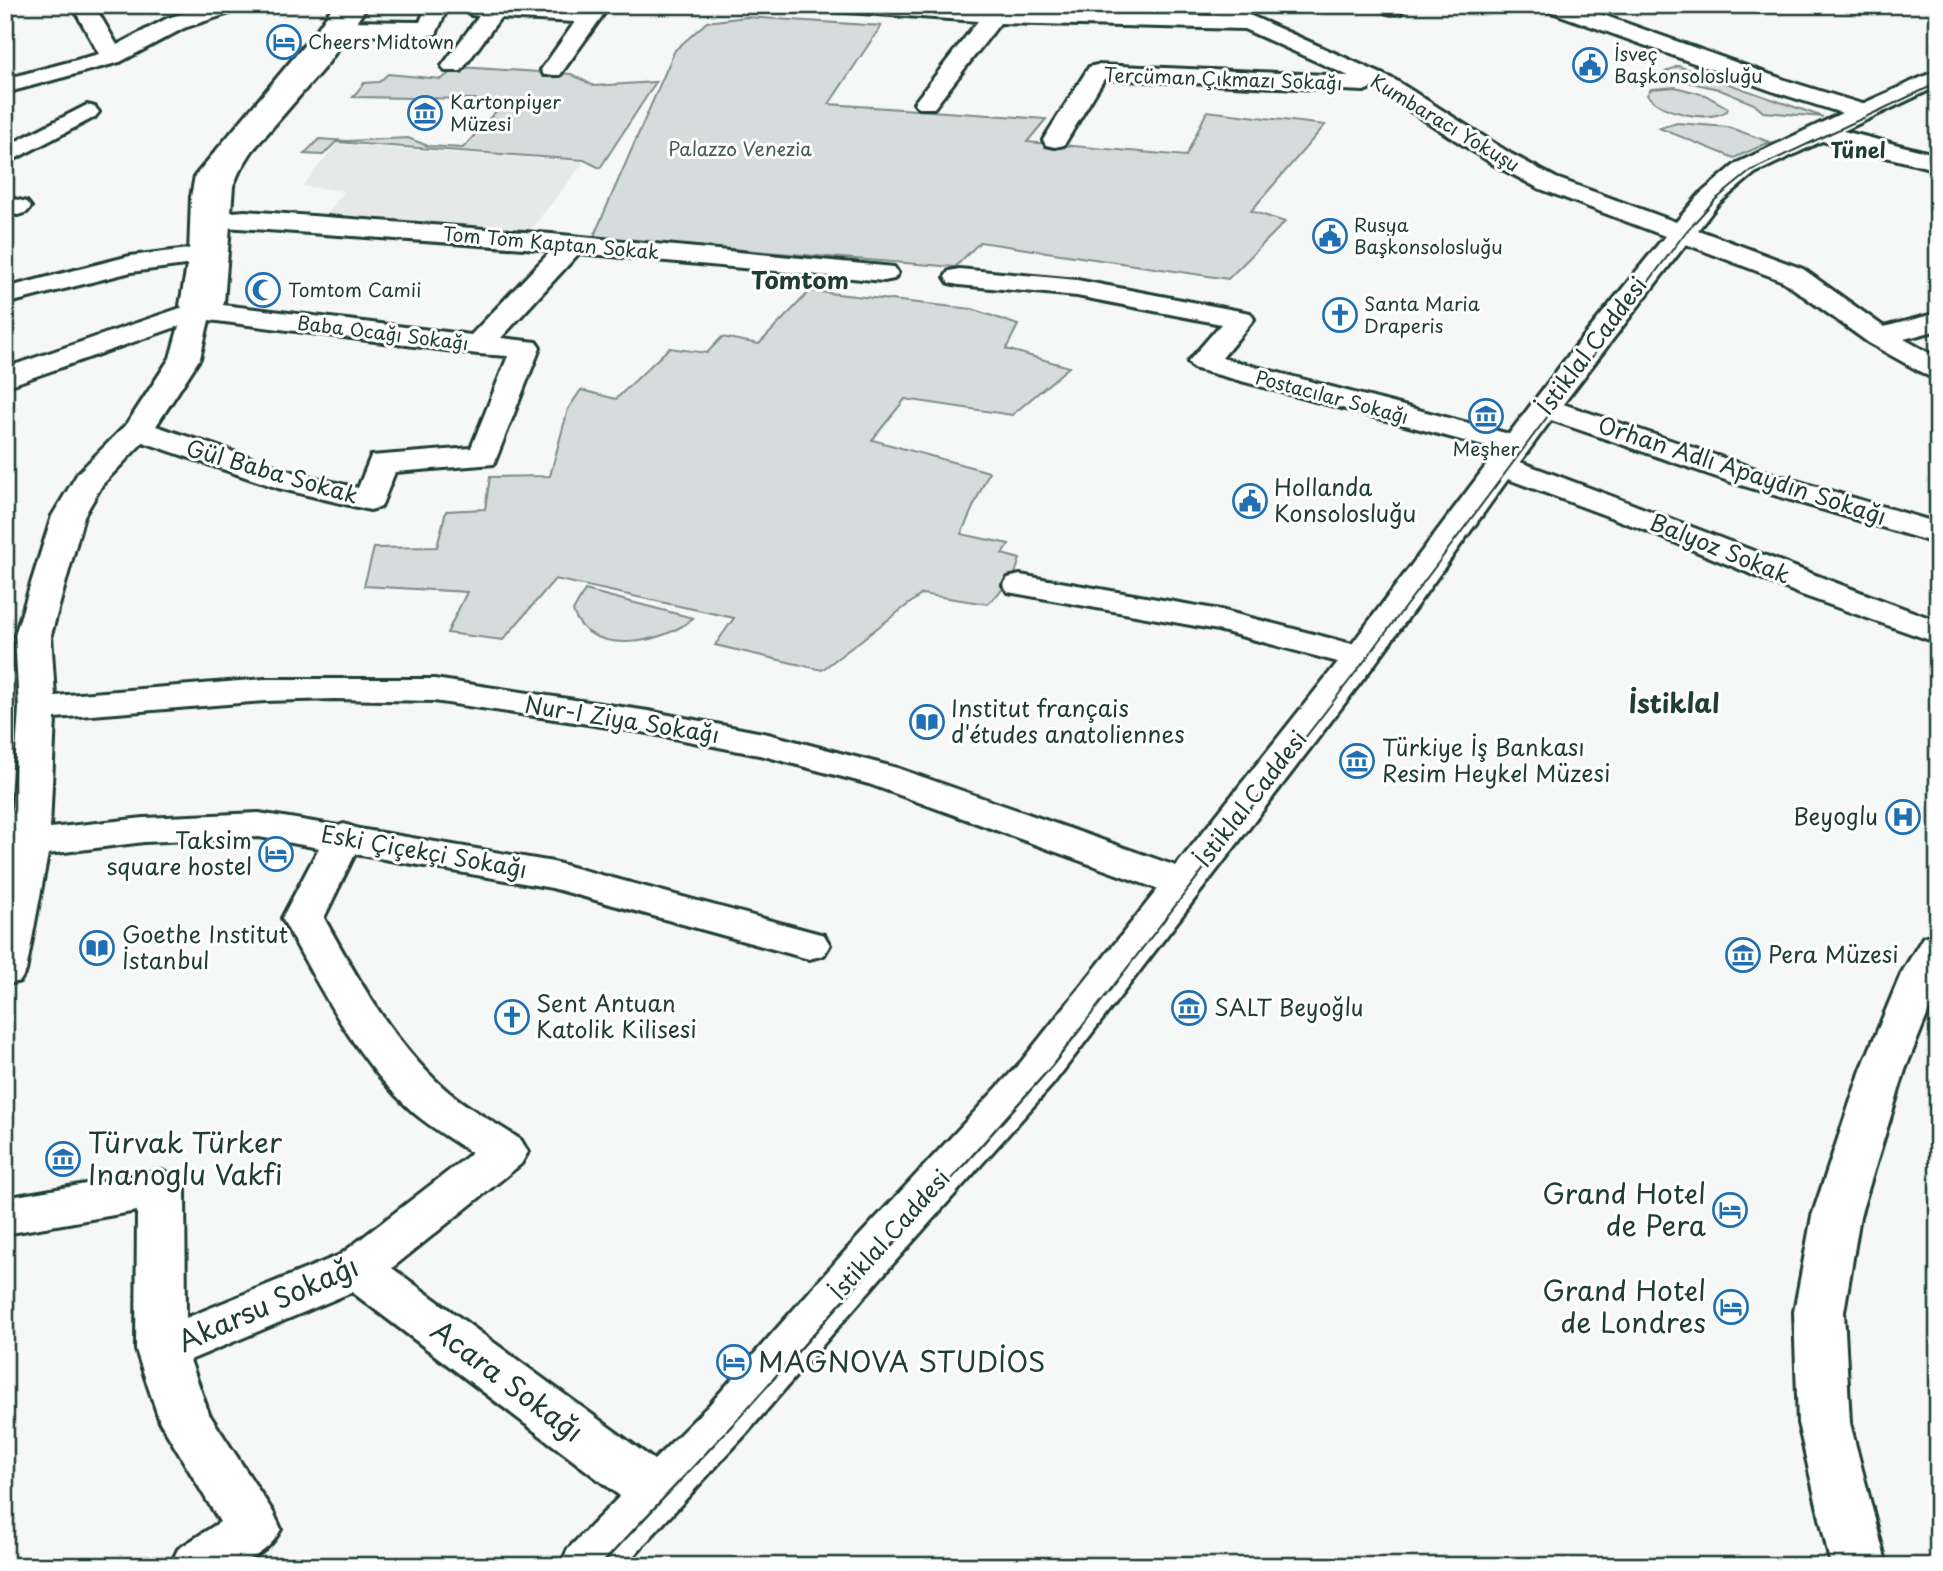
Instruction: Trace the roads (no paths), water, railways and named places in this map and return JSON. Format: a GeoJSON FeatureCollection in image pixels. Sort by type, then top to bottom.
{"type":"FeatureCollection","features":[{"type":"Feature","properties":{"kind":"street"},"geometry":{"type":"LineString","coordinates":[[83,5],[112,57]]}},
{"type":"Feature","properties":{"kind":"street"},"geometry":{"type":"LineString","coordinates":[[5,86],[112,57],[176,23],[231,5]]}},
{"type":"Feature","properties":{"kind":"street"},"geometry":{"type":"LineString","coordinates":[[5,378],[198,310],[210,303],[204,197],[208,176],[324,36],[357,5]]}},
{"type":"Feature","properties":{"kind":"street"},"geometry":{"type":"LineString","coordinates":[[344,17],[428,29],[438,5]]}},
{"type":"Feature","properties":{"kind":"street"},"geometry":{"type":"LineString","coordinates":[[832,5],[1246,23]]}},
{"type":"Feature","properties":{"kind":"street","name":"Kumbaracı Yokuşu"},"geometry":{"type":"LineString","coordinates":[[1209,5],[1387,85],[1502,159],[1547,183],[1793,275],[1879,337],[1938,370]]}},
{"type":"Feature","properties":{"kind":"street"},"geometry":{"type":"LineString","coordinates":[[1554,5],[1780,86],[1863,112]]}},
{"type":"Feature","properties":{"kind":"street"},"geometry":{"type":"LineString","coordinates":[[453,66],[489,8],[596,11]]}},
{"type":"Feature","properties":{"kind":"street"},"geometry":{"type":"LineString","coordinates":[[552,70],[596,11]]}},
{"type":"Feature","properties":{"kind":"street"},"geometry":{"type":"LineString","coordinates":[[926,103],[989,11]]}},
{"type":"Feature","properties":{"kind":"street"},"geometry":{"type":"LineString","coordinates":[[208,254],[218,220],[220,186],[225,172],[344,17]]}},
{"type":"Feature","properties":{"kind":"street","name":"Tercüman Çıkmazı Sokağı"},"geometry":{"type":"LineString","coordinates":[[1055,141],[1097,72],[1387,85]]}},
{"type":"Feature","properties":{"kind":"street","name":"İstiklal Caddesi"},"geometry":{"type":"LineString","coordinates":[[588,1566],[728,1419],[875,1251],[1037,1073],[1361,657],[1509,455],[1709,199],[1746,168],[1938,77]]}},
{"type":"Feature","properties":{"kind":"street"},"geometry":{"type":"LineString","coordinates":[[5,157],[86,112]]}},
{"type":"Feature","properties":{"kind":"street"},"geometry":{"type":"LineString","coordinates":[[1821,132],[1938,163]]}},
{"type":"Feature","properties":{"kind":"street","name":"Tom Tom Kaptan Sokak"},"geometry":{"type":"LineString","coordinates":[[218,220],[245,219],[572,244],[884,273]]}},
{"type":"Feature","properties":{"kind":"street"},"geometry":{"type":"LineString","coordinates":[[478,345],[572,244]]}},
{"type":"Feature","properties":{"kind":"street"},"geometry":{"type":"LineString","coordinates":[[5,296],[130,264],[208,254]]}},
{"type":"Feature","properties":{"kind":"street","name":"Postacılar Sokağı"},"geometry":{"type":"LineString","coordinates":[[958,277],[1077,288],[1241,319],[1203,362],[1509,455]]}},
{"type":"Feature","properties":{"kind":"street"},"geometry":{"type":"LineString","coordinates":[[5,971],[30,843],[37,708],[19,647],[68,516],[89,480],[138,430],[185,358],[198,310]]}},
{"type":"Feature","properties":{"kind":"street","name":"Baba Ocağı Sokağı"},"geometry":{"type":"LineString","coordinates":[[198,310],[478,345],[526,348],[483,457],[382,463]]}},
{"type":"Feature","properties":{"kind":"street"},"geometry":{"type":"LineString","coordinates":[[1879,337],[1938,321]]}},
{"type":"Feature","properties":{"kind":"street","name":"Orhan Adlı Apaydın Sokağı"},"geometry":{"type":"LineString","coordinates":[[1546,408],[1745,476],[1938,534]]}},
{"type":"Feature","properties":{"kind":"street","name":"Gül Baba Sokak"},"geometry":{"type":"LineString","coordinates":[[138,430],[289,481],[370,500],[382,463]]}},
{"type":"Feature","properties":{"kind":"street","name":"Balyoz Sokak"},"geometry":{"type":"LineString","coordinates":[[1509,455],[1657,523],[1814,588],[1938,633]]}},
{"type":"Feature","properties":{"kind":"street"},"geometry":{"type":"LineString","coordinates":[[1020,585],[1220,620],[1361,657]]}},
{"type":"Feature","properties":{"kind":"street","name":"Nur-I Ziya Sokağı"},"geometry":{"type":"LineString","coordinates":[[37,708],[265,690],[433,690],[648,722],[768,745],[883,776],[1185,884]]}},
{"type":"Feature","properties":{"kind":"street","name":"Eski Çiçekçi Sokağı"},"geometry":{"type":"LineString","coordinates":[[30,843],[144,830],[259,825],[344,837],[553,875],[809,945]]}},
{"type":"Feature","properties":{"kind":"street","name":"Akarsu Sokağı"},"geometry":{"type":"LineString","coordinates":[[162,1350],[357,1269],[505,1153],[430,1101],[392,1061],[345,994],[303,918],[344,837]]}},
{"type":"Feature","properties":{"kind":"street"},"geometry":{"type":"LineString","coordinates":[[1859,1566],[1824,1423],[1819,1312],[1836,1216],[1883,1070],[1922,974],[1938,947]]}},
{"type":"Feature","properties":{"kind":"street"},"geometry":{"type":"LineString","coordinates":[[5,1216],[161,1189],[162,1350],[186,1422],[254,1529],[198,1566]]}},
{"type":"Feature","properties":{"kind":"street","name":"Acara Sokağı"},"geometry":{"type":"LineString","coordinates":[[357,1269],[657,1493]]}},
{"type":"Feature","properties":{"kind":"tram line"},"geometry":{"type":"LineString","coordinates":[[1080,1029],[1366,659],[1685,233],[1715,200],[1752,170],[1938,83]]}},
{"type":"Feature","properties":{"kind":"tram line"},"geometry":{"type":"LineString","coordinates":[[600,1566],[737,1420],[1052,1066],[1082,1027]]}},
{"type":"Feature","properties":{"kind":"place","name":"Cheers Midtown"},"geometry":{"type":"Point","coordinates":[284,42]}},
{"type":"Feature","properties":{"kind":"place","name":"İsveç Başkonsolosluğu"},"geometry":{"type":"Point","coordinates":[1590,65]}},
{"type":"Feature","properties":{"kind":"place","name":"Kartonpiyer Müzesi"},"geometry":{"type":"Point","coordinates":[425,113]}},
{"type":"Feature","properties":{"kind":"place","name":"Rusya Başkonsolosluğu"},"geometry":{"type":"Point","coordinates":[1330,236]}},
{"type":"Feature","properties":{"kind":"place","name":"Tomtom Camii"},"geometry":{"type":"Point","coordinates":[263,290]}},
{"type":"Feature","properties":{"kind":"place","name":"Santa Maria Draperis"},"geometry":{"type":"Point","coordinates":[1340,315]}},
{"type":"Feature","properties":{"kind":"place","name":"Meşher"},"geometry":{"type":"Point","coordinates":[1486,416]}},
{"type":"Feature","properties":{"kind":"place","name":"Hollanda Konsolosluğu"},"geometry":{"type":"Point","coordinates":[1250,501]}},
{"type":"Feature","properties":{"kind":"place","name":"Institut français d'études anatoliennes"},"geometry":{"type":"Point","coordinates":[927,722]}},
{"type":"Feature","properties":{"kind":"place","name":"Türkiye İş Bankası Resim Heykel Müzesi"},"geometry":{"type":"Point","coordinates":[1357,761]}},
{"type":"Feature","properties":{"kind":"place","name":"Beyoglu"},"geometry":{"type":"Point","coordinates":[1903,817]}},
{"type":"Feature","properties":{"kind":"place","name":"Taksim square hostel"},"geometry":{"type":"Point","coordinates":[276,854]}},
{"type":"Feature","properties":{"kind":"place","name":"Goethe Institut İstanbul"},"geometry":{"type":"Point","coordinates":[97,948]}},
{"type":"Feature","properties":{"kind":"place","name":"Pera Müzesi"},"geometry":{"type":"Point","coordinates":[1743,955]}},
{"type":"Feature","properties":{"kind":"place","name":"SALT Beyoğlu"},"geometry":{"type":"Point","coordinates":[1189,1008]}},
{"type":"Feature","properties":{"kind":"place","name":"Sent Antuan Katolik Kilisesi"},"geometry":{"type":"Point","coordinates":[512,1017]}},
{"type":"Feature","properties":{"kind":"place","name":"Türvak Türker Inanoglu Vakfi"},"geometry":{"type":"Point","coordinates":[63,1159]}},
{"type":"Feature","properties":{"kind":"place","name":"Grand Hotel de Pera"},"geometry":{"type":"Point","coordinates":[1730,1210]}},
{"type":"Feature","properties":{"kind":"place","name":"Grand Hotel de Londres"},"geometry":{"type":"Point","coordinates":[1731,1307]}},
{"type":"Feature","properties":{"kind":"place","name":"MAGNOVA STUDİOS"},"geometry":{"type":"Point","coordinates":[734,1362]}},
{"type":"Feature","properties":{"kind":"district","name":"Tünel"},"geometry":{"type":"Point","coordinates":[1858,151]}},
{"type":"Feature","properties":{"kind":"district","name":"Tomtom"},"geometry":{"type":"Point","coordinates":[800,281]}},
{"type":"Feature","properties":{"kind":"district","name":"İstiklal"},"geometry":{"type":"Point","coordinates":[1674,704]}},
{"type":"Feature","properties":{"kind":"park label","name":"Palazzo Venezia"},"geometry":{"type":"Point","coordinates":[740,149]}}]}
